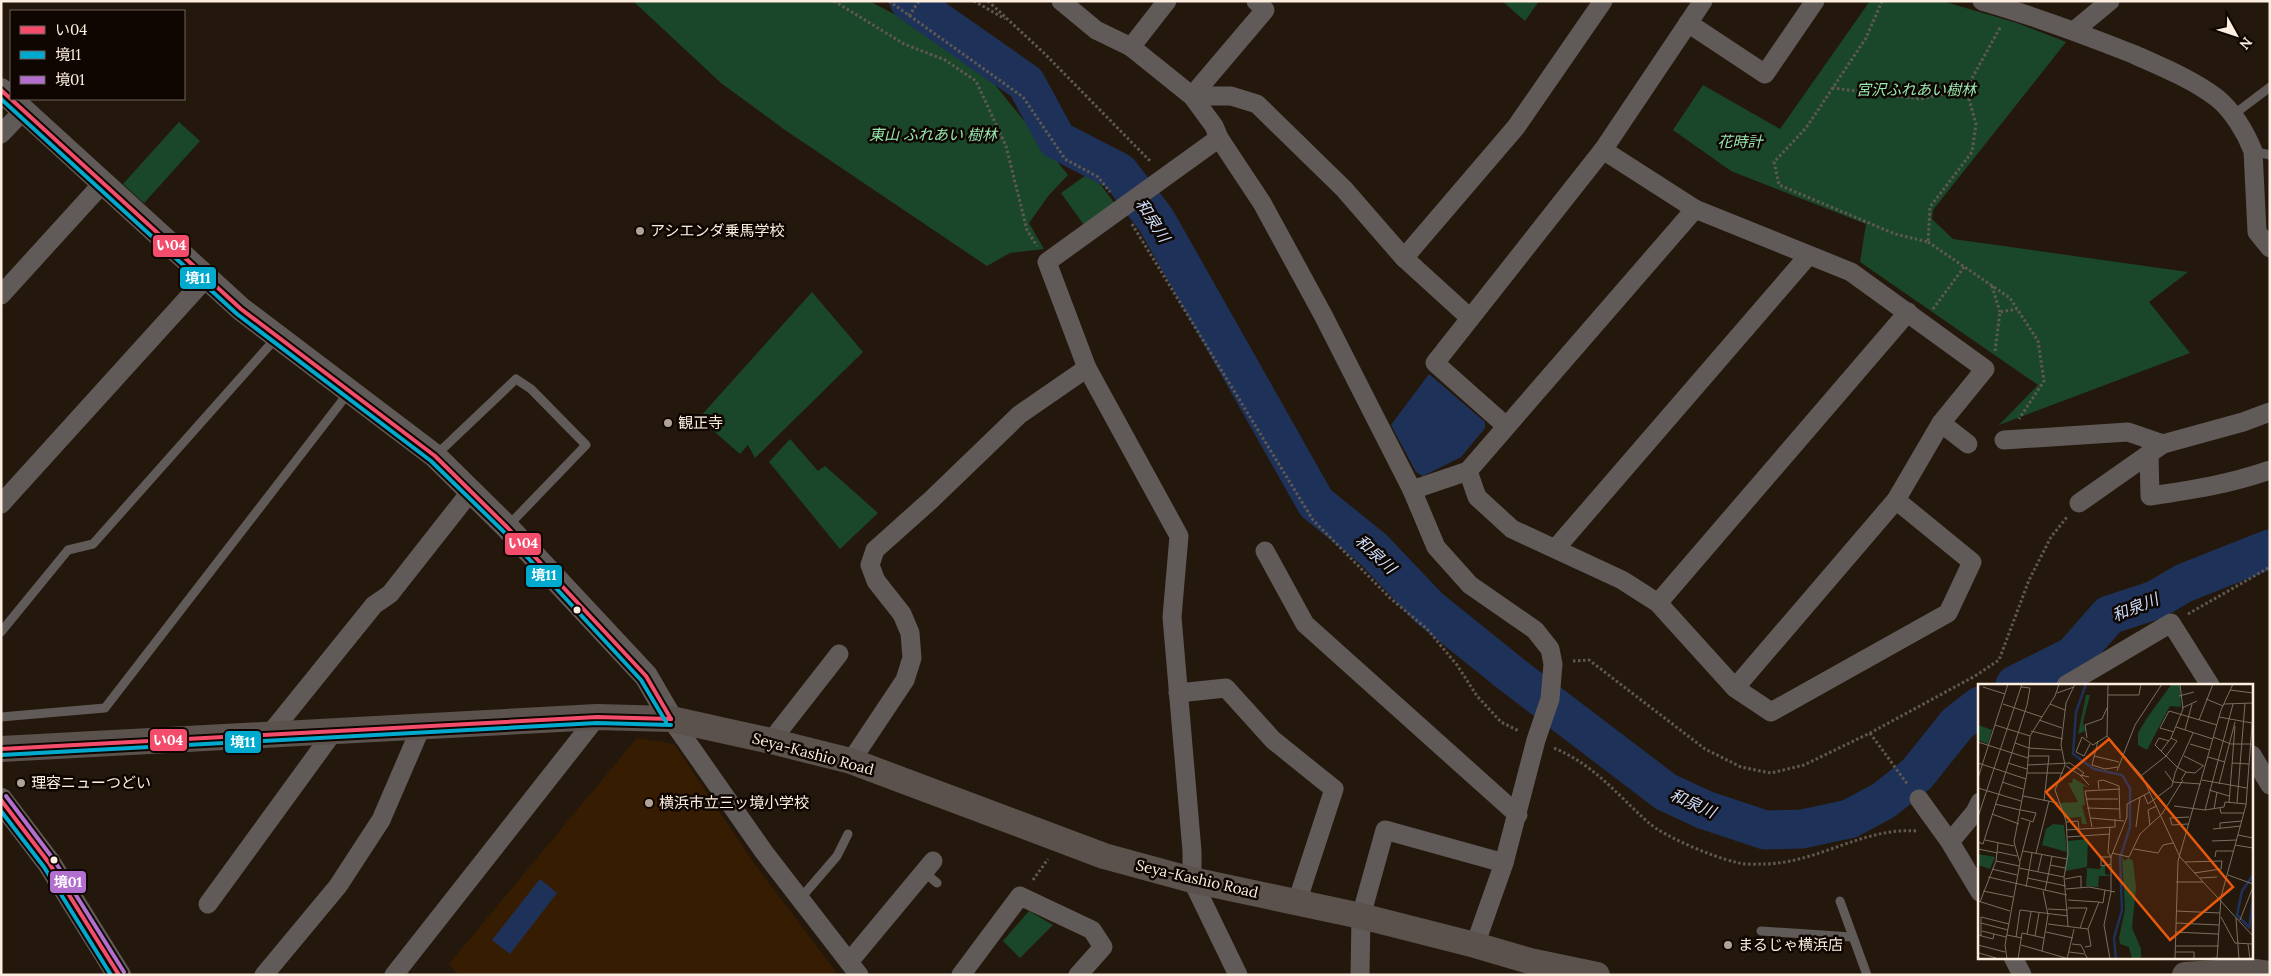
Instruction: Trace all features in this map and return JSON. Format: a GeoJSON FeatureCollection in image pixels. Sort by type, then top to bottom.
{"type":"FeatureCollection","features":[{"type":"Feature","properties":{"kind":"main road","name":"Seya-Kashio Road"},"geometry":{"type":"LineString","coordinates":[[1,749],[597,717],[671,719],[772,741],[851,761],[1104,856],[1192,880],[1362,916],[1475,945],[1530,965],[1597,975]]}},
{"type":"Feature","properties":{"kind":"main road"},"geometry":{"type":"LineString","coordinates":[[2184,975],[2249,970],[2270,974]]}},
{"type":"Feature","properties":{"kind":"street"},"geometry":{"type":"LineString","coordinates":[[1061,1],[1096,30],[1131,48],[1192,96],[1214,126],[1219,138],[1267,211],[1412,490],[1436,547],[1470,585],[1535,630],[1550,649],[1553,664],[1550,699],[1536,740],[1504,863],[1475,945]]}},
{"type":"Feature","properties":{"kind":"street"},"geometry":{"type":"LineString","coordinates":[[1131,48],[1168,1]]}},
{"type":"Feature","properties":{"kind":"street"},"geometry":{"type":"LineString","coordinates":[[1192,96],[1265,10],[1256,1]]}},
{"type":"Feature","properties":{"kind":"street"},"geometry":{"type":"LineString","coordinates":[[1404,258],[1516,127],[1603,1]]}},
{"type":"Feature","properties":{"kind":"street"},"geometry":{"type":"LineString","coordinates":[[1506,426],[1435,363],[1603,150],[1703,1]]}},
{"type":"Feature","properties":{"kind":"street"},"geometry":{"type":"LineString","coordinates":[[1688,24],[1765,74],[1815,1]]}},
{"type":"Feature","properties":{"kind":"street"},"geometry":{"type":"LineString","coordinates":[[1982,1],[2075,30],[2174,72],[2218,99],[2233,115],[2249,141],[2261,153],[2257,232],[2270,248]]}},
{"type":"Feature","properties":{"kind":"street"},"geometry":{"type":"LineString","coordinates":[[2075,30],[2110,1]]}},
{"type":"Feature","properties":{"kind":"street"},"geometry":{"type":"LineString","coordinates":[[1192,96],[1231,96],[1257,104],[1344,189],[1404,258],[1470,318]]}},
{"type":"Feature","properties":{"kind":"street"},"geometry":{"type":"LineString","coordinates":[[12,100],[206,278],[278,337],[435,456],[507,527],[646,676],[671,719],[764,852],[854,969],[931,872]]}},
{"type":"Feature","properties":{"kind":"street"},"geometry":{"type":"LineString","coordinates":[[1,134],[24,110]]}},
{"type":"Feature","properties":{"kind":"street"},"geometry":{"type":"LineString","coordinates":[[1219,138],[1047,262],[1087,368],[1179,536],[1172,617],[1192,880],[1238,975]]}},
{"type":"Feature","properties":{"kind":"street"},"geometry":{"type":"LineString","coordinates":[[1603,150],[1695,209],[1851,272],[1985,369],[1941,422],[1896,500],[1735,688]]}},
{"type":"Feature","properties":{"kind":"street"},"geometry":{"type":"LineString","coordinates":[[1,296],[103,182]]}},
{"type":"Feature","properties":{"kind":"street"},"geometry":{"type":"LineString","coordinates":[[1412,490],[1468,471],[1695,209]]}},
{"type":"Feature","properties":{"kind":"street"},"geometry":{"type":"LineString","coordinates":[[1556,548],[1808,256]]}},
{"type":"Feature","properties":{"kind":"street"},"geometry":{"type":"LineString","coordinates":[[1,504],[206,278]]}},
{"type":"Feature","properties":{"kind":"street"},"geometry":{"type":"LineString","coordinates":[[1658,603],[1915,317]]}},
{"type":"Feature","properties":{"kind":"street"},"geometry":{"type":"LineString","coordinates":[[851,761],[905,680],[912,658],[910,632],[902,614],[876,581],[870,564],[875,550],[932,499],[1018,415],[1087,368]]}},
{"type":"Feature","properties":{"kind":"street"},"geometry":{"type":"LineString","coordinates":[[2079,503],[2156,449],[2270,412]]}},
{"type":"Feature","properties":{"kind":"street"},"geometry":{"type":"LineString","coordinates":[[1941,422],[1968,444]]}},
{"type":"Feature","properties":{"kind":"street"},"geometry":{"type":"LineString","coordinates":[[2008,440],[2128,432],[2156,449]]}},
{"type":"Feature","properties":{"kind":"street"},"geometry":{"type":"LineString","coordinates":[[2156,449],[2150,496],[2206,489],[2270,470]]}},
{"type":"Feature","properties":{"kind":"street"},"geometry":{"type":"LineString","coordinates":[[1468,471],[1477,497],[1512,529],[1622,580],[1658,603],[1735,688],[1771,712],[1948,613],[1972,562],[1896,500]]}},
{"type":"Feature","properties":{"kind":"street"},"geometry":{"type":"LineString","coordinates":[[269,735],[374,605],[390,594],[471,491]]}},
{"type":"Feature","properties":{"kind":"street"},"geometry":{"type":"LineString","coordinates":[[1265,552],[1305,624],[1518,815]]}},
{"type":"Feature","properties":{"kind":"street"},"geometry":{"type":"LineString","coordinates":[[2068,684],[2171,623],[2209,684]]}},
{"type":"Feature","properties":{"kind":"street"},"geometry":{"type":"LineString","coordinates":[[772,741],[839,654]]}},
{"type":"Feature","properties":{"kind":"street"},"geometry":{"type":"LineString","coordinates":[[1178,692],[1226,688],[1273,740],[1334,789],[1298,902]]}},
{"type":"Feature","properties":{"kind":"street"},"geometry":{"type":"LineString","coordinates":[[394,975],[597,717]]}},
{"type":"Feature","properties":{"kind":"street"},"geometry":{"type":"LineString","coordinates":[[264,975],[338,886],[381,820],[422,725]]}},
{"type":"Feature","properties":{"kind":"street"},"geometry":{"type":"LineString","coordinates":[[208,904],[334,731]]}},
{"type":"Feature","properties":{"kind":"street"},"geometry":{"type":"LineString","coordinates":[[2254,758],[2270,785]]}},
{"type":"Feature","properties":{"kind":"street"},"geometry":{"type":"LineString","coordinates":[[1919,799],[1947,838],[1978,889]]}},
{"type":"Feature","properties":{"kind":"street"},"geometry":{"type":"LineString","coordinates":[[1,800],[49,863],[119,975]]}},
{"type":"Feature","properties":{"kind":"street"},"geometry":{"type":"LineString","coordinates":[[1947,838],[1975,812],[1978,806]]}},
{"type":"Feature","properties":{"kind":"street"},"geometry":{"type":"LineString","coordinates":[[1360,975],[1362,916],[1385,830],[1504,863]]}},
{"type":"Feature","properties":{"kind":"street"},"geometry":{"type":"LineString","coordinates":[[961,975],[1020,896],[1092,930],[1103,947],[1078,975]]}},
{"type":"Feature","properties":{"kind":"street"},"geometry":{"type":"LineString","coordinates":[[2014,958],[2022,975]]}},
{"type":"Feature","properties":{"kind":"lane"},"geometry":{"type":"LineString","coordinates":[[2233,115],[2270,87]]}},
{"type":"Feature","properties":{"kind":"lane"},"geometry":{"type":"LineString","coordinates":[[1,632],[68,550],[94,544],[278,337]]}},
{"type":"Feature","properties":{"kind":"lane"},"geometry":{"type":"LineString","coordinates":[[435,456],[516,379],[531,389],[586,446],[507,527]]}},
{"type":"Feature","properties":{"kind":"lane"},"geometry":{"type":"LineString","coordinates":[[1,717],[105,708],[349,391]]}},
{"type":"Feature","properties":{"kind":"lane"},"geometry":{"type":"LineString","coordinates":[[800,899],[837,856],[848,834]]}},
{"type":"Feature","properties":{"kind":"lane"},"geometry":{"type":"LineString","coordinates":[[1840,901],[1866,975]]}},
{"type":"Feature","properties":{"kind":"lane"},"geometry":{"type":"LineString","coordinates":[[1761,932],[1852,937]]}},
{"type":"Feature","properties":{"kind":"path"},"geometry":{"type":"LineString","coordinates":[[834,1],[904,44],[945,60],[976,81],[1006,146],[1027,230],[1047,262]]}},
{"type":"Feature","properties":{"kind":"path"},"geometry":{"type":"LineString","coordinates":[[889,1],[1023,97],[1065,159],[1098,177],[1123,209],[1313,520],[1390,598],[1427,629],[1457,665],[1477,696],[1501,722],[1568,754],[1598,774],[1650,824],[1685,843],[1736,863],[1790,862],[1864,838],[1898,830],[1947,838]]}},
{"type":"Feature","properties":{"kind":"path"},"geometry":{"type":"LineString","coordinates":[[909,16],[919,1]]}},
{"type":"Feature","properties":{"kind":"path"},"geometry":{"type":"LineString","coordinates":[[974,1],[1010,21]]}},
{"type":"Feature","properties":{"kind":"path"},"geometry":{"type":"LineString","coordinates":[[988,1],[1058,67],[1161,179]]}},
{"type":"Feature","properties":{"kind":"path"},"geometry":{"type":"LineString","coordinates":[[1882,1],[1866,38],[1806,128],[1774,162],[1780,185],[1896,234],[1928,242],[2010,298],[2038,341],[2044,381],[2026,411],[2012,428],[2008,440]]}},
{"type":"Feature","properties":{"kind":"path"},"geometry":{"type":"LineString","coordinates":[[1928,242],[1930,208],[1972,152],[1976,124],[1966,88],[2010,9]]}},
{"type":"Feature","properties":{"kind":"path"},"geometry":{"type":"LineString","coordinates":[[1832,88],[1920,99],[1966,88]]}},
{"type":"Feature","properties":{"kind":"path"},"geometry":{"type":"LineString","coordinates":[[1915,317],[1964,267]]}},
{"type":"Feature","properties":{"kind":"path"},"geometry":{"type":"LineString","coordinates":[[1985,369],[1994,354],[2000,312],[1992,286]]}},
{"type":"Feature","properties":{"kind":"path"},"geometry":{"type":"LineString","coordinates":[[2000,312],[2017,309]]}},
{"type":"Feature","properties":{"kind":"path"},"geometry":{"type":"LineString","coordinates":[[2171,623],[2270,567]]}},
{"type":"Feature","properties":{"kind":"path"},"geometry":{"type":"LineString","coordinates":[[1870,733],[1919,799]]}},
{"type":"Feature","properties":{"kind":"path"},"geometry":{"type":"LineString","coordinates":[[1020,896],[1062,840]]}},
{"type":"Feature","properties":{"kind":"shaded area","name":"横浜市立三ッ境小学校"},"geometry":{"type":"Polygon","coordinates":[[[637,738],[674,744],[753,862],[838,975],[458,975],[449,964],[637,738]]]}},
{"type":"Feature","properties":{"kind":"green space","name":"東山 ふれあい 樹林"},"geometry":{"type":"Polygon","coordinates":[[[633,1],[869,1],[902,18],[987,75],[1068,175],[1049,195],[1029,223],[1044,249],[1010,253],[987,266],[785,130],[721,83],[633,1]]]}},
{"type":"Feature","properties":{"kind":"green space"},"geometry":{"type":"Polygon","coordinates":[[[1502,1],[1539,1],[1525,21],[1502,1]]]}},
{"type":"Feature","properties":{"kind":"green space","name":"宮沢ふれあい樹林"},"geometry":{"type":"Polygon","coordinates":[[[1870,1],[1942,1],[2017,23],[2066,42],[1933,210],[1932,219],[1953,239],[2188,272],[2149,302],[2190,353],[1999,425],[2038,385],[1860,262],[1866,224],[1731,171],[1673,130],[1703,85],[1780,129],[1870,1]]]}},
{"type":"Feature","properties":{"kind":"green space"},"geometry":{"type":"Polygon","coordinates":[[[179,122],[200,141],[144,203],[123,184],[179,122]]]}},
{"type":"Feature","properties":{"kind":"green space"},"geometry":{"type":"Polygon","coordinates":[[[1089,173],[1095,177],[1115,204],[1084,225],[1061,193],[1089,173]]]}},
{"type":"Feature","properties":{"kind":"green space"},"geometry":{"type":"Polygon","coordinates":[[[812,292],[863,352],[755,458],[748,445],[740,454],[699,418],[812,292]]]}},
{"type":"Feature","properties":{"kind":"green space"},"geometry":{"type":"Polygon","coordinates":[[[790,439],[818,471],[825,466],[878,513],[840,549],[769,462],[790,439]]]}},
{"type":"Feature","properties":{"kind":"green space"},"geometry":{"type":"Polygon","coordinates":[[[1029,911],[1053,925],[1020,958],[1003,941],[1029,911]]]}},
{"type":"Feature","properties":{"kind":"water"},"geometry":{"type":"Polygon","coordinates":[[[1429,374],[1485,422],[1485,428],[1461,457],[1423,476],[1416,472],[1391,425],[1429,374]]]}},
{"type":"Feature","properties":{"kind":"water"},"geometry":{"type":"Polygon","coordinates":[[[540,879],[557,893],[510,954],[492,940],[540,879]]]}},
{"type":"Feature","properties":{"kind":"waterway","name":"和泉川"},"geometry":{"type":"LineString","coordinates":[[909,1],[1026,83],[1057,140],[1119,172],[1156,220],[1316,503],[1373,549],[1429,608],[1511,674],[1666,792],[1705,810],[1765,830],[1802,829],[1849,819],[1883,801],[1917,774],[1957,724],[1978,708]]}},
{"type":"Feature","properties":{"kind":"waterway","name":"和泉川"},"geometry":{"type":"LineString","coordinates":[[2017,684],[2073,656],[2109,615],[2155,600],[2184,583],[2270,549]]}},
{"type":"Feature","properties":{"kind":"transit line","name":"い04"},"geometry":{"type":"LineString","coordinates":[[1,90],[10,98]]}},
{"type":"Feature","properties":{"kind":"transit line","name":"境11"},"geometry":{"type":"LineString","coordinates":[[1,99],[237,314],[431,461],[503,531],[641,680],[666,722]]}},
{"type":"Feature","properties":{"kind":"transit line","name":"い04"},"geometry":{"type":"LineString","coordinates":[[12,100],[241,309],[435,456],[507,527],[646,676],[671,719]]}},
{"type":"Feature","properties":{"kind":"transit line","name":"い04"},"geometry":{"type":"LineString","coordinates":[[1,749],[597,717],[671,719]]}},
{"type":"Feature","properties":{"kind":"transit line","name":"境11"},"geometry":{"type":"LineString","coordinates":[[1,755],[597,723],[671,725]]}},
{"type":"Feature","properties":{"kind":"transit line","name":"境01"},"geometry":{"type":"LineString","coordinates":[[6,796],[54,860],[124,972]]}},
{"type":"Feature","properties":{"kind":"transit line","name":"い04"},"geometry":{"type":"LineString","coordinates":[[1,800],[49,863],[119,975]]}},
{"type":"Feature","properties":{"kind":"transit line","name":"境11"},"geometry":{"type":"LineString","coordinates":[[1,811],[44,867],[111,975]]}},
{"type":"Feature","properties":{"kind":"place","name":"アシエンダ乗馬学校"},"geometry":{"type":"Point","coordinates":[640,231]}},
{"type":"Feature","properties":{"kind":"place","name":"観正寺"},"geometry":{"type":"Point","coordinates":[668,423]}},
{"type":"Feature","properties":{"kind":"place","name":"理容ニューつどい"},"geometry":{"type":"Point","coordinates":[21,783]}},
{"type":"Feature","properties":{"kind":"place","name":"横浜市立三ッ境小学校"},"geometry":{"type":"Point","coordinates":[649,803]}},
{"type":"Feature","properties":{"kind":"place","name":"まるじゃ横浜店"},"geometry":{"type":"Point","coordinates":[1728,945]}},
{"type":"Feature","properties":{"kind":"park label","name":"花時計"},"geometry":{"type":"Point","coordinates":[1740,142]}}]}
